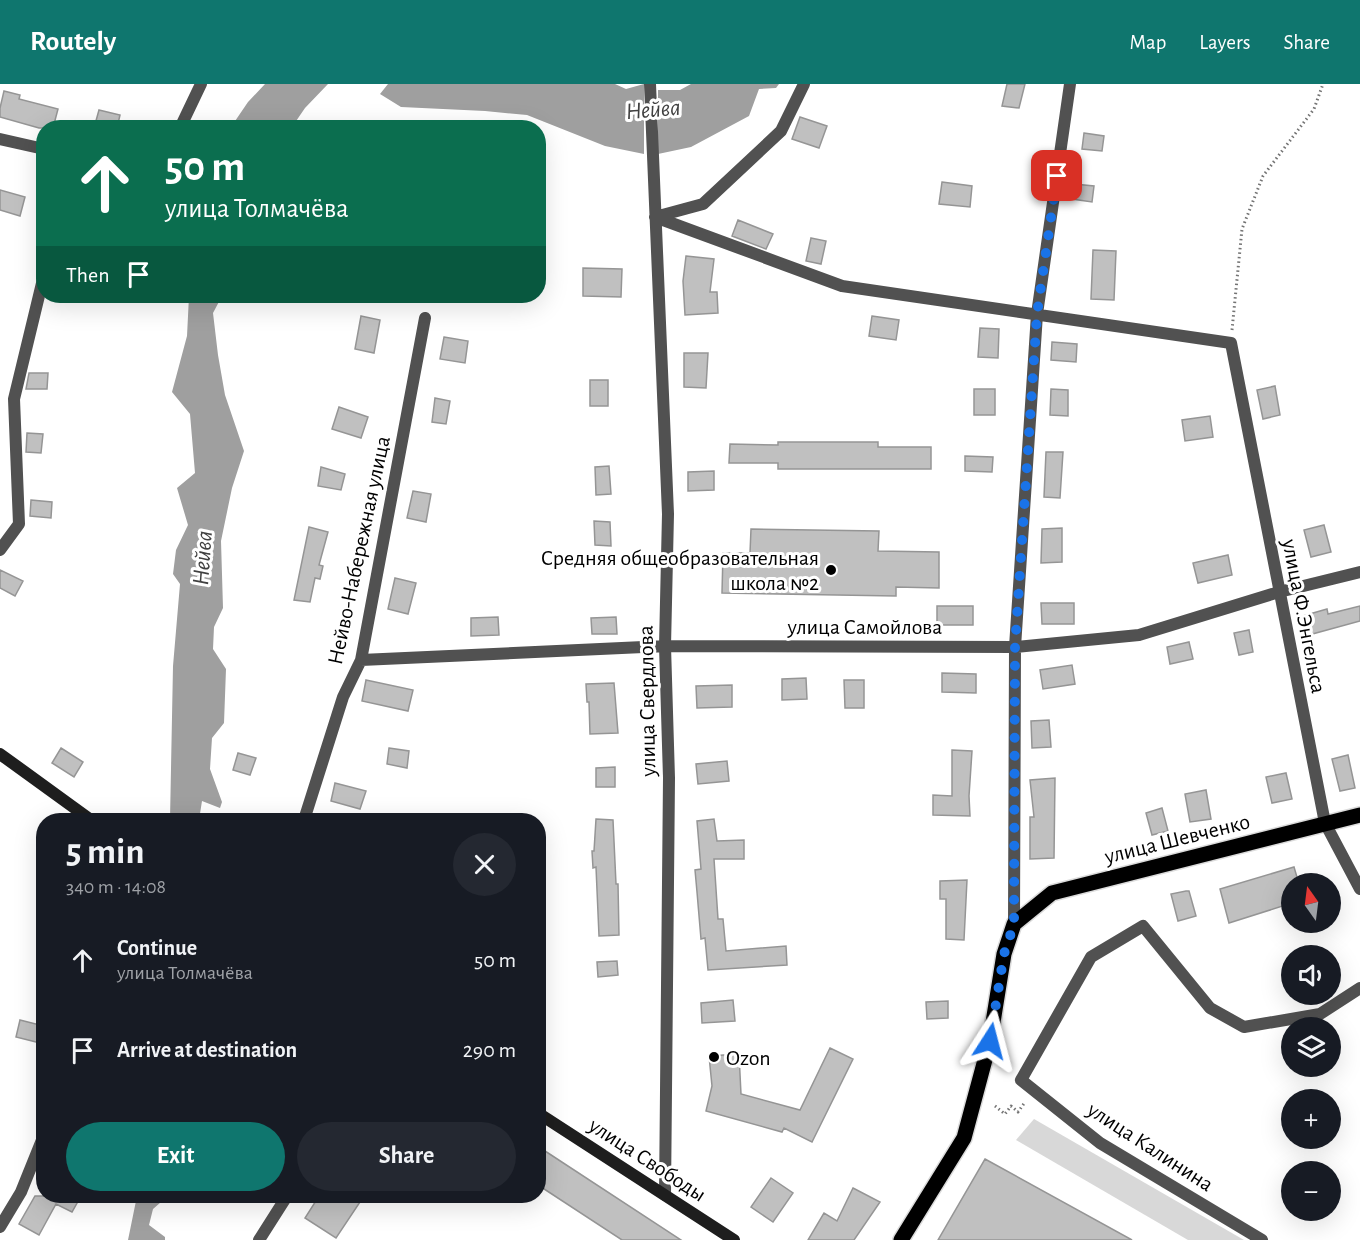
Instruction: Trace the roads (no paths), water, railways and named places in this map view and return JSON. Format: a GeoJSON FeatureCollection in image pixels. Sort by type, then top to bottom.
{"type":"FeatureCollection","features":[{"type":"Feature","properties":{"kind":"main road"},"geometry":{"type":"LineString","coordinates":[[0,754],[81,813]]}},
{"type":"Feature","properties":{"kind":"main road","name":"улица Шевченко"},"geometry":{"type":"LineString","coordinates":[[1014,924],[1052,893],[1360,815]]}},
{"type":"Feature","properties":{"kind":"main road"},"geometry":{"type":"LineString","coordinates":[[901,1240],[964,1138],[990,1041],[1004,954],[1014,924]]}},
{"type":"Feature","properties":{"kind":"main road","name":"улица Свободы"},"geometry":{"type":"LineString","coordinates":[[546,1118],[734,1240]]}},
{"type":"Feature","properties":{"kind":"street"},"geometry":{"type":"LineString","coordinates":[[184,120],[201,84]]}},
{"type":"Feature","properties":{"kind":"street","name":"улица Свердлова"},"geometry":{"type":"LineString","coordinates":[[650,84],[668,514],[665,646],[669,778],[665,1195]]}},
{"type":"Feature","properties":{"kind":"street"},"geometry":{"type":"LineString","coordinates":[[655,217],[703,204],[781,131],[804,84]]}},
{"type":"Feature","properties":{"kind":"street"},"geometry":{"type":"LineString","coordinates":[[1014,924],[1015,647],[1037,314],[1070,84]]}},
{"type":"Feature","properties":{"kind":"street"},"geometry":{"type":"LineString","coordinates":[[0,139],[36,147]]}},
{"type":"Feature","properties":{"kind":"street"},"geometry":{"type":"LineString","coordinates":[[655,217],[842,286],[1037,314]]}},
{"type":"Feature","properties":{"kind":"street"},"geometry":{"type":"LineString","coordinates":[[0,550],[20,524],[14,399],[37,303]]}},
{"type":"Feature","properties":{"kind":"street","name":"улица Ф.Энгельса"},"geometry":{"type":"LineString","coordinates":[[1037,314],[1231,344],[1325,823],[1360,889]]}},
{"type":"Feature","properties":{"kind":"street","name":"Нейво-Набережная улица"},"geometry":{"type":"LineString","coordinates":[[306,813],[343,698],[361,660],[425,318]]}},
{"type":"Feature","properties":{"kind":"street","name":"улица Самойлова"},"geometry":{"type":"LineString","coordinates":[[361,660],[665,646],[1015,647],[1139,635],[1279,592],[1360,572]]}},
{"type":"Feature","properties":{"kind":"street","name":"улица Калинина"},"geometry":{"type":"LineString","coordinates":[[1262,1240],[1100,1143],[1021,1080],[1091,957],[1143,926],[1210,1008],[1244,1027],[1320,1014],[1360,988]]}},
{"type":"Feature","properties":{"kind":"street"},"geometry":{"type":"LineString","coordinates":[[0,1227],[21,1192],[36,1155]]}},
{"type":"Feature","properties":{"kind":"street"},"geometry":{"type":"LineString","coordinates":[[259,1240],[283,1203]]}},
{"type":"Feature","properties":{"kind":"water"},"geometry":{"type":"Polygon","coordinates":[[[265,84],[328,84],[297,120],[236,120],[248,102],[265,84]]]}},
{"type":"Feature","properties":{"kind":"water"},"geometry":{"type":"Polygon","coordinates":[[[388,84],[615,84],[626,89],[644,84],[644,154],[605,146],[546,123],[546,120],[527,115],[401,107],[380,94],[388,84]]]}},
{"type":"Feature","properties":{"kind":"water"},"geometry":{"type":"Polygon","coordinates":[[[691,84],[779,84],[776,88],[759,89],[749,116],[691,147],[658,154],[658,90],[680,90],[691,84]]]}},
{"type":"Feature","properties":{"kind":"water","name":"Нейва"},"geometry":{"type":"Polygon","coordinates":[[[189,303],[218,303],[213,313],[218,355],[225,395],[244,451],[232,488],[221,541],[223,608],[214,627],[213,649],[226,669],[224,723],[212,738],[210,769],[222,802],[220,808],[202,801],[200,813],[170,813],[173,666],[180,584],[173,574],[176,550],[188,525],[177,488],[195,473],[190,414],[172,392],[187,336],[189,303]]]}},
{"type":"Feature","properties":{"kind":"water"},"geometry":{"type":"Polygon","coordinates":[[[136,1203],[160,1203],[153,1209],[149,1225],[165,1237],[165,1240],[128,1240],[136,1203]]]}},
{"type":"Feature","properties":{"kind":"place","name":"Средняя общеобразовательная школа №2"},"geometry":{"type":"Point","coordinates":[831,570]}},
{"type":"Feature","properties":{"kind":"place","name":"Ozon"},"geometry":{"type":"Point","coordinates":[714,1057]}}]}
